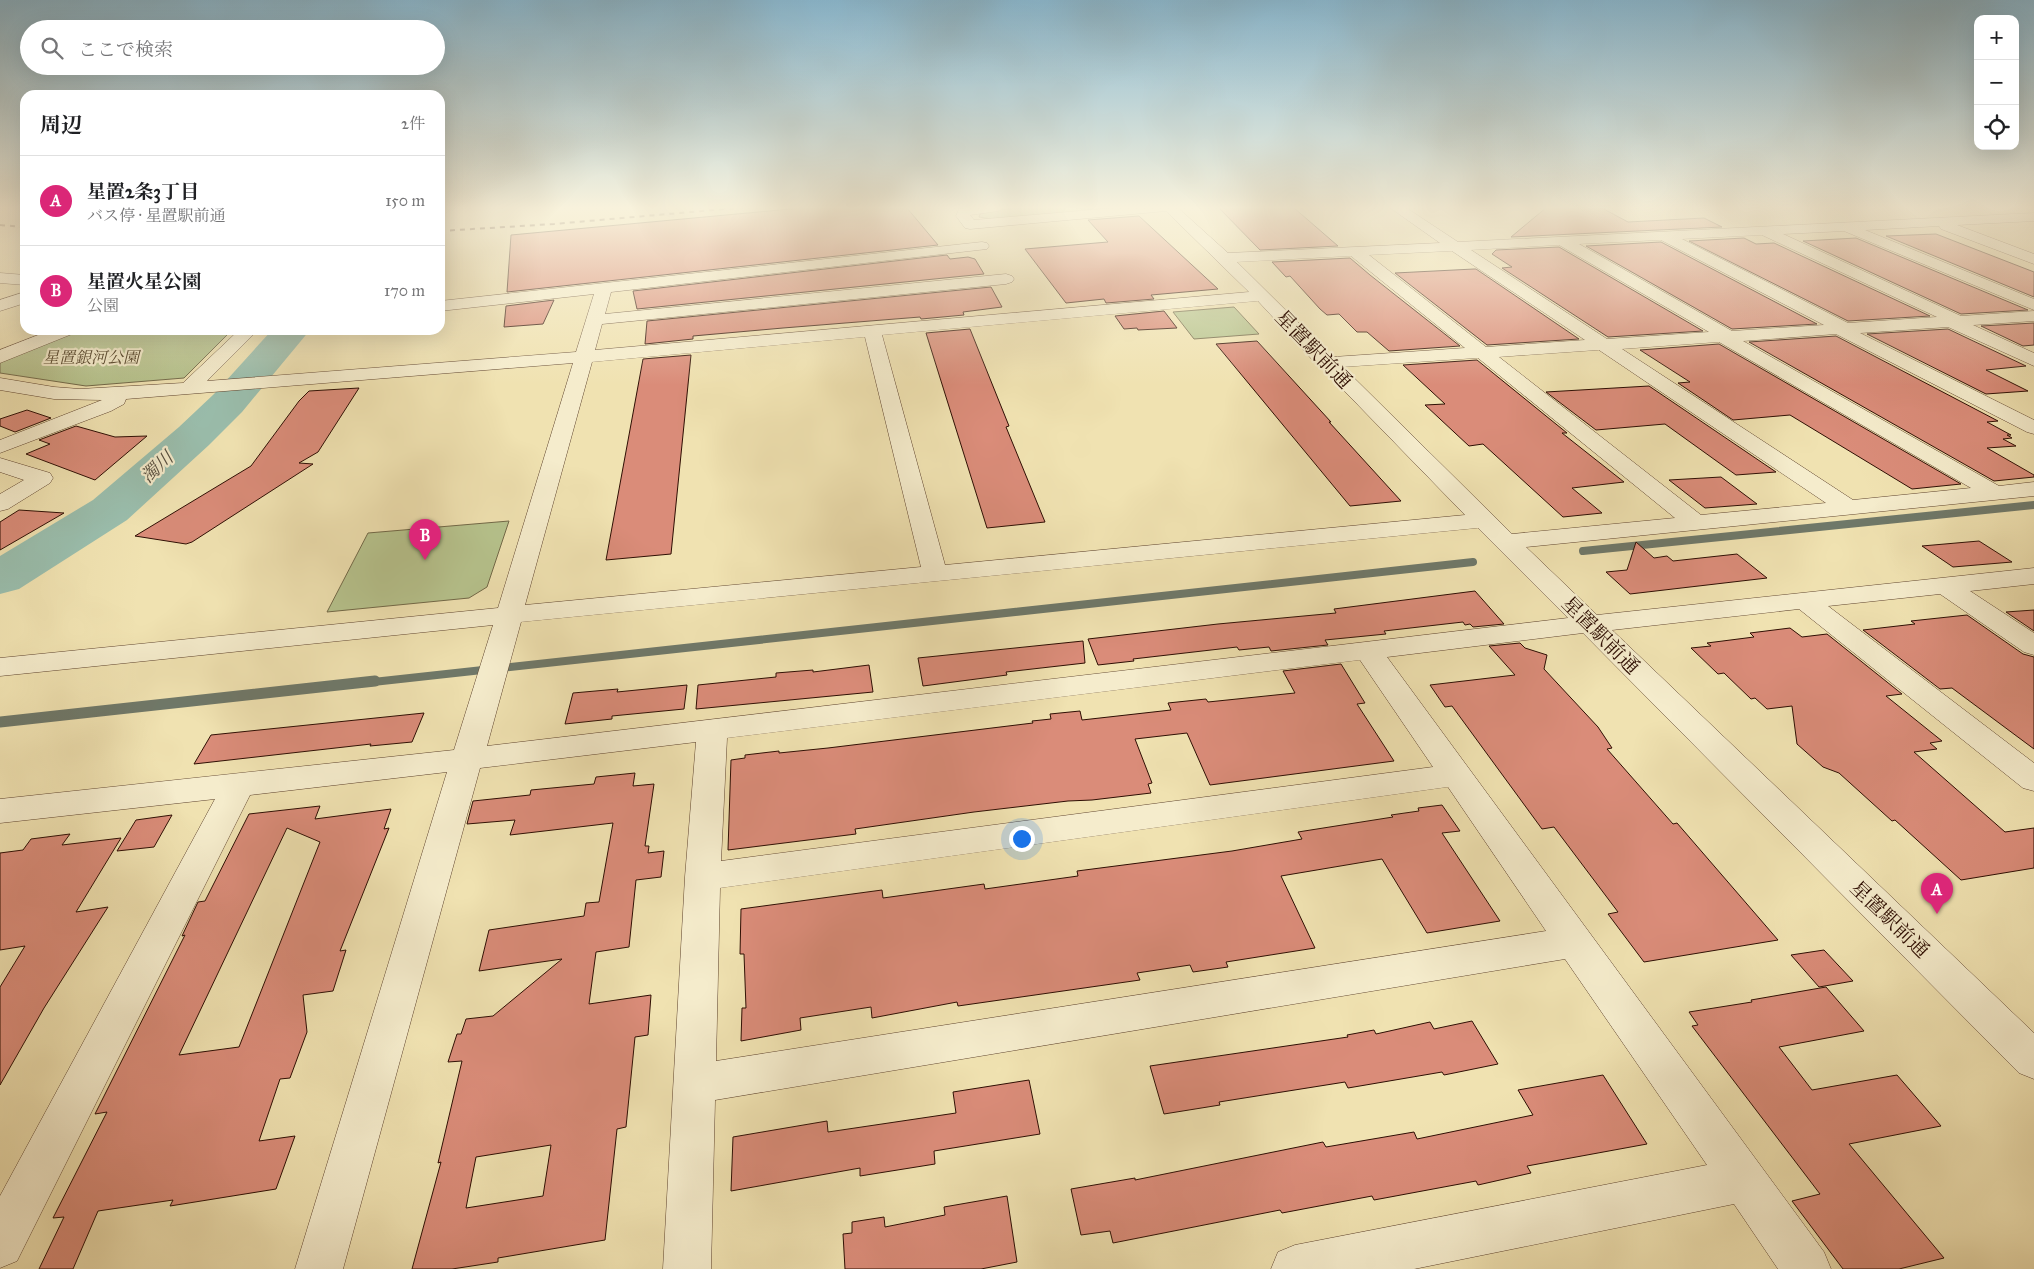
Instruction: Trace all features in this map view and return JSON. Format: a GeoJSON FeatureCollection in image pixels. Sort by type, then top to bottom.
{"type":"FeatureCollection","features":[{"type":"Feature","properties":{"kind":"street"},"geometry":{"type":"LineString","coordinates":[[445,305],[800,266]]}},
{"type":"Feature","properties":{"kind":"street","name":"星置駅前通"},"geometry":{"type":"LineString","coordinates":[[1232,266],[1326,363],[1506,542],[2034,1060]]}},
{"type":"Feature","properties":{"kind":"street"},"geometry":{"type":"LineString","coordinates":[[1372,266],[1696,523]]}},
{"type":"Feature","properties":{"kind":"street"},"geometry":{"type":"LineString","coordinates":[[1486,266],[1849,508]]}},
{"type":"Feature","properties":{"kind":"street"},"geometry":{"type":"LineString","coordinates":[[1605,266],[1995,493]]}},
{"type":"Feature","properties":{"kind":"street"},"geometry":{"type":"LineString","coordinates":[[1722,266],[2034,428]]}},
{"type":"Feature","properties":{"kind":"street"},"geometry":{"type":"LineString","coordinates":[[1839,266],[2034,360]]}},
{"type":"Feature","properties":{"kind":"street"},"geometry":{"type":"LineString","coordinates":[[1940,266],[2034,305]]}},
{"type":"Feature","properties":{"kind":"street"},"geometry":{"type":"LineString","coordinates":[[595,320],[998,268],[1023,303]]}},
{"type":"Feature","properties":{"kind":"street"},"geometry":{"type":"LineString","coordinates":[[0,278],[20,280]]}},
{"type":"Feature","properties":{"kind":"street"},"geometry":{"type":"LineString","coordinates":[[319,1269],[604,288]]}},
{"type":"Feature","properties":{"kind":"street"},"geometry":{"type":"LineString","coordinates":[[3,386],[80,395],[130,393],[583,357],[872,330],[1023,303],[1261,296]]}},
{"type":"Feature","properties":{"kind":"street"},"geometry":{"type":"LineString","coordinates":[[0,306],[20,299]]}},
{"type":"Feature","properties":{"kind":"street"},"geometry":{"type":"LineString","coordinates":[[1326,363],[2034,316]]}},
{"type":"Feature","properties":{"kind":"street"},"geometry":{"type":"LineString","coordinates":[[872,330],[936,574]]}},
{"type":"Feature","properties":{"kind":"street"},"geometry":{"type":"LineString","coordinates":[[0,357],[54,335]]}},
{"type":"Feature","properties":{"kind":"street"},"geometry":{"type":"LineString","coordinates":[[190,387],[244,335]]}},
{"type":"Feature","properties":{"kind":"street"},"geometry":{"type":"LineString","coordinates":[[0,447],[104,406],[130,393]]}},
{"type":"Feature","properties":{"kind":"street"},"geometry":{"type":"LineString","coordinates":[[0,466],[42,478],[0,504]]}},
{"type":"Feature","properties":{"kind":"street"},"geometry":{"type":"LineString","coordinates":[[1506,542],[2034,489]]}},
{"type":"Feature","properties":{"kind":"street"},"geometry":{"type":"LineString","coordinates":[[0,667],[509,615],[1484,520]]}},
{"type":"Feature","properties":{"kind":"street"},"geometry":{"type":"LineString","coordinates":[[4,815],[239,784],[1590,624],[2034,576]]}},
{"type":"Feature","properties":{"kind":"street"},"geometry":{"type":"LineString","coordinates":[[1946,586],[2034,646]]}},
{"type":"Feature","properties":{"kind":"street"},"geometry":{"type":"LineString","coordinates":[[1806,602],[2034,780]]}},
{"type":"Feature","properties":{"kind":"street"},"geometry":{"type":"LineString","coordinates":[[1368,651],[1807,1269]]}},
{"type":"Feature","properties":{"kind":"street"},"geometry":{"type":"LineString","coordinates":[[687,1269],[703,877],[712,729]]}},
{"type":"Feature","properties":{"kind":"street"},"geometry":{"type":"LineString","coordinates":[[703,877],[1456,775]]}},
{"type":"Feature","properties":{"kind":"street"},"geometry":{"type":"LineString","coordinates":[[0,1244],[239,784]]}},
{"type":"Feature","properties":{"kind":"street"},"geometry":{"type":"LineString","coordinates":[[695,1084],[1575,942]]}},
{"type":"Feature","properties":{"kind":"street"},"geometry":{"type":"LineString","coordinates":[[1295,1269],[1744,1180]]}},
{"type":"Feature","properties":{"kind":"green space"},"geometry":{"type":"Polygon","coordinates":[[[1234,307],[1259,334],[1194,339],[1173,312],[1234,307]]]}},
{"type":"Feature","properties":{"kind":"green space","name":"星置銀河公園"},"geometry":{"type":"Polygon","coordinates":[[[66,335],[227,335],[184,378],[86,386],[0,373],[0,361],[66,335]]]}},
{"type":"Feature","properties":{"kind":"green space"},"geometry":{"type":"Polygon","coordinates":[[[509,521],[487,587],[469,598],[327,612],[368,533],[509,521]]]}},
{"type":"Feature","properties":{"kind":"building"},"geometry":{"type":"Polygon","coordinates":[[[509,266],[743,266],[507,292],[509,266]]]}},
{"type":"Feature","properties":{"kind":"building"},"geometry":{"type":"Polygon","coordinates":[[[849,266],[979,266],[984,274],[637,309],[633,291],[849,266]]]}},
{"type":"Feature","properties":{"kind":"building"},"geometry":{"type":"Polygon","coordinates":[[[1038,266],[1193,266],[1218,289],[1151,295],[1154,299],[1106,303],[1104,299],[1066,303],[1038,266]]]}},
{"type":"Feature","properties":{"kind":"building"},"geometry":{"type":"Polygon","coordinates":[[[1276,266],[1360,266],[1460,346],[1389,351],[1367,332],[1357,332],[1339,314],[1327,315],[1290,276],[1286,277],[1276,266]]]}},
{"type":"Feature","properties":{"kind":"building"},"geometry":{"type":"Polygon","coordinates":[[[1592,266],[1703,331],[1608,337],[1502,268],[1592,266]]]}},
{"type":"Feature","properties":{"kind":"building"},"geometry":{"type":"Polygon","coordinates":[[[1622,266],[1707,266],[1817,324],[1732,329],[1622,266]]]}},
{"type":"Feature","properties":{"kind":"building"},"geometry":{"type":"Polygon","coordinates":[[[1739,266],[1824,266],[1930,316],[1848,321],[1739,266]]]}},
{"type":"Feature","properties":{"kind":"building"},"geometry":{"type":"Polygon","coordinates":[[[1858,266],[1923,266],[2028,310],[1961,314],[1858,266]]]}},
{"type":"Feature","properties":{"kind":"building"},"geometry":{"type":"Polygon","coordinates":[[[1959,266],[2019,266],[2034,272],[2034,297],[1959,266]]]}},
{"type":"Feature","properties":{"kind":"building"},"geometry":{"type":"Polygon","coordinates":[[[1476,269],[1579,339],[1487,345],[1395,273],[1476,269]]]}},
{"type":"Feature","properties":{"kind":"building"},"geometry":{"type":"Polygon","coordinates":[[[991,287],[1002,307],[963,312],[964,315],[693,336],[693,339],[645,344],[647,321],[991,287]]]}},
{"type":"Feature","properties":{"kind":"building"},"geometry":{"type":"Polygon","coordinates":[[[554,300],[543,324],[504,327],[506,306],[554,300]]]}},
{"type":"Feature","properties":{"kind":"building"},"geometry":{"type":"Polygon","coordinates":[[[1164,311],[1177,328],[1124,329],[1115,316],[1164,311]]]}},
{"type":"Feature","properties":{"kind":"building"},"geometry":{"type":"Polygon","coordinates":[[[2034,323],[2034,345],[2023,346],[1981,326],[2034,323]]]}},
{"type":"Feature","properties":{"kind":"building"},"geometry":{"type":"Polygon","coordinates":[[[970,329],[1009,426],[1006,427],[1045,522],[987,528],[926,333],[970,329]]]}},
{"type":"Feature","properties":{"kind":"building"},"geometry":{"type":"Polygon","coordinates":[[[1948,329],[2026,366],[1986,370],[2028,391],[1986,394],[1867,334],[1948,329]]]}},
{"type":"Feature","properties":{"kind":"building"},"geometry":{"type":"Polygon","coordinates":[[[1836,336],[1998,421],[1987,422],[2011,435],[2007,435],[2012,438],[2003,439],[2016,446],[1987,448],[2034,475],[2034,477],[1994,481],[1749,342],[1836,336]]]}},
{"type":"Feature","properties":{"kind":"building"},"geometry":{"type":"Polygon","coordinates":[[[1257,341],[1401,501],[1350,506],[1216,344],[1257,341]]]}},
{"type":"Feature","properties":{"kind":"building"},"geometry":{"type":"Polygon","coordinates":[[[1719,344],[1961,484],[1912,489],[1790,415],[1733,420],[1678,383],[1690,382],[1640,350],[1719,344]]]}},
{"type":"Feature","properties":{"kind":"building"},"geometry":{"type":"Polygon","coordinates":[[[691,355],[671,554],[606,560],[643,359],[691,355]]]}},
{"type":"Feature","properties":{"kind":"building"},"geometry":{"type":"Polygon","coordinates":[[[1477,360],[1567,433],[1562,433],[1624,482],[1572,488],[1602,513],[1563,517],[1483,444],[1469,446],[1425,405],[1445,404],[1403,365],[1477,360]]]}},
{"type":"Feature","properties":{"kind":"building"},"geometry":{"type":"Polygon","coordinates":[[[1649,386],[1776,472],[1736,475],[1665,424],[1596,430],[1546,392],[1649,386]]]}},
{"type":"Feature","properties":{"kind":"building"},"geometry":{"type":"Polygon","coordinates":[[[359,388],[318,452],[299,463],[313,464],[192,542],[186,544],[135,536],[251,466],[299,401],[309,391],[359,388]]]}},
{"type":"Feature","properties":{"kind":"building"},"geometry":{"type":"Polygon","coordinates":[[[27,410],[51,418],[15,432],[0,426],[0,419],[27,410]]]}},
{"type":"Feature","properties":{"kind":"building"},"geometry":{"type":"Polygon","coordinates":[[[76,426],[115,437],[147,436],[95,480],[26,454],[50,444],[39,440],[76,426]]]}},
{"type":"Feature","properties":{"kind":"building"},"geometry":{"type":"Polygon","coordinates":[[[1721,477],[1757,504],[1705,508],[1669,480],[1721,477]]]}},
{"type":"Feature","properties":{"kind":"building"},"geometry":{"type":"Polygon","coordinates":[[[19,510],[64,513],[0,550],[0,522],[19,510]]]}},
{"type":"Feature","properties":{"kind":"building"},"geometry":{"type":"Polygon","coordinates":[[[1979,541],[2012,562],[1953,567],[1922,546],[1979,541]]]}},
{"type":"Feature","properties":{"kind":"building"},"geometry":{"type":"Polygon","coordinates":[[[1636,542],[1654,558],[1667,556],[1673,561],[1737,554],[1767,578],[1630,594],[1606,572],[1627,570],[1636,542]]]}},
{"type":"Feature","properties":{"kind":"building"},"geometry":{"type":"Polygon","coordinates":[[[1475,591],[1504,624],[1473,627],[1470,624],[1465,625],[1463,622],[1384,631],[1386,634],[1325,640],[1328,645],[1271,651],[1269,647],[1239,650],[1237,647],[1098,665],[1088,639],[1336,613],[1334,609],[1475,591]]]}},
{"type":"Feature","properties":{"kind":"building"},"geometry":{"type":"Polygon","coordinates":[[[2034,610],[2034,631],[2006,612],[2034,610]]]}},
{"type":"Feature","properties":{"kind":"building"},"geometry":{"type":"Polygon","coordinates":[[[1967,615],[2023,654],[2034,657],[2034,749],[1952,688],[1940,689],[1863,630],[1915,624],[1911,621],[1967,615]]]}},
{"type":"Feature","properties":{"kind":"building"},"geometry":{"type":"Polygon","coordinates":[[[1790,628],[1802,637],[1827,634],[1902,694],[1886,696],[1942,741],[1930,743],[1937,749],[1914,752],[2005,832],[2034,828],[2034,868],[1961,880],[1895,820],[1892,821],[1839,773],[1823,767],[1797,744],[1792,706],[1767,709],[1755,698],[1751,699],[1724,673],[1718,674],[1691,648],[1711,646],[1707,643],[1754,637],[1750,633],[1790,628]]]}},
{"type":"Feature","properties":{"kind":"building"},"geometry":{"type":"Polygon","coordinates":[[[1083,641],[1085,663],[1006,672],[1007,675],[923,686],[918,658],[1083,641]]]}},
{"type":"Feature","properties":{"kind":"building"},"geometry":{"type":"Polygon","coordinates":[[[1520,643],[1525,648],[1547,655],[1544,669],[1598,727],[1612,748],[1607,749],[1673,824],[1677,823],[1778,940],[1644,962],[1608,914],[1618,912],[1554,827],[1542,829],[1452,706],[1445,707],[1430,685],[1515,675],[1489,646],[1520,643]]]}},
{"type":"Feature","properties":{"kind":"building"},"geometry":{"type":"Polygon","coordinates":[[[1341,664],[1365,703],[1357,704],[1394,761],[1210,785],[1187,733],[1135,739],[1152,783],[1148,784],[1151,793],[974,812],[855,829],[856,834],[728,850],[731,760],[745,758],[745,755],[828,748],[1033,723],[1032,721],[1051,719],[1050,714],[1080,711],[1082,720],[1171,710],[1168,703],[1206,699],[1208,702],[1295,693],[1283,671],[1341,664]]]}},
{"type":"Feature","properties":{"kind":"building"},"geometry":{"type":"Polygon","coordinates":[[[869,665],[873,692],[696,709],[698,685],[776,677],[776,673],[813,670],[813,672],[869,665]]]}},
{"type":"Feature","properties":{"kind":"building"},"geometry":{"type":"Polygon","coordinates":[[[687,685],[684,709],[612,716],[612,719],[565,724],[573,693],[618,689],[617,692],[687,685]]]}},
{"type":"Feature","properties":{"kind":"building"},"geometry":{"type":"Polygon","coordinates":[[[424,713],[412,742],[370,746],[371,744],[194,764],[211,735],[424,713]]]}},
{"type":"Feature","properties":{"kind":"building"},"geometry":{"type":"Polygon","coordinates":[[[635,773],[633,786],[654,784],[645,846],[649,846],[648,853],[664,851],[661,877],[636,880],[629,947],[596,952],[589,1004],[651,995],[648,1035],[635,1037],[626,1127],[617,1129],[605,1240],[498,1258],[498,1262],[452,1269],[412,1269],[441,1162],[438,1163],[462,1061],[448,1062],[457,1034],[461,1034],[466,1019],[493,1016],[562,959],[479,971],[489,930],[584,916],[586,903],[599,902],[613,823],[510,835],[515,820],[467,824],[473,801],[530,795],[531,790],[594,784],[596,777],[635,773]],[[551,1145],[476,1157],[466,1208],[543,1196],[551,1145]]]}},
{"type":"Feature","properties":{"kind":"building"},"geometry":{"type":"Polygon","coordinates":[[[1442,805],[1460,831],[1442,833],[1500,921],[1427,933],[1382,859],[1281,876],[1315,948],[1226,962],[1228,967],[1193,972],[1190,965],[1137,973],[1140,980],[958,1006],[957,1002],[872,1018],[871,1007],[800,1018],[801,1030],[741,1041],[742,1008],[746,1008],[744,954],[740,954],[741,909],[882,890],[883,898],[984,884],[985,889],[1078,876],[1077,871],[1232,851],[1302,839],[1298,832],[1393,817],[1391,815],[1419,811],[1418,808],[1442,805]]]}},
{"type":"Feature","properties":{"kind":"building"},"geometry":{"type":"Polygon","coordinates":[[[320,806],[315,819],[391,809],[384,829],[389,828],[340,951],[346,950],[333,991],[303,995],[307,1032],[290,1078],[280,1079],[259,1141],[295,1136],[276,1189],[170,1206],[173,1200],[98,1211],[73,1269],[39,1269],[64,1217],[53,1218],[107,1112],[95,1114],[185,935],[182,936],[198,902],[205,901],[249,814],[320,806]],[[287,828],[179,1055],[239,1047],[320,842],[287,828]]]}},
{"type":"Feature","properties":{"kind":"building"},"geometry":{"type":"Polygon","coordinates":[[[172,815],[154,847],[117,851],[136,820],[172,815]]]}},
{"type":"Feature","properties":{"kind":"building"},"geometry":{"type":"Polygon","coordinates":[[[70,834],[62,845],[121,838],[76,912],[108,907],[44,1008],[0,1085],[0,987],[25,946],[0,950],[0,853],[23,850],[31,839],[70,834]]]}},
{"type":"Feature","properties":{"kind":"building"},"geometry":{"type":"Polygon","coordinates":[[[1824,950],[1853,981],[1819,987],[1791,955],[1824,950]]]}},
{"type":"Feature","properties":{"kind":"building"},"geometry":{"type":"Polygon","coordinates":[[[1826,987],[1864,1031],[1779,1047],[1812,1090],[1897,1075],[1941,1126],[1849,1144],[1944,1258],[1899,1269],[1843,1269],[1792,1201],[1820,1194],[1692,1026],[1698,1025],[1689,1012],[1826,987]]]}},
{"type":"Feature","properties":{"kind":"building"},"geometry":{"type":"Polygon","coordinates":[[[1472,1021],[1498,1064],[1444,1075],[1442,1072],[1348,1088],[1345,1082],[1219,1102],[1220,1105],[1164,1114],[1150,1066],[1348,1037],[1347,1035],[1374,1030],[1376,1034],[1430,1022],[1434,1029],[1472,1021]]]}},
{"type":"Feature","properties":{"kind":"building"},"geometry":{"type":"Polygon","coordinates":[[[1603,1075],[1647,1144],[1527,1166],[1531,1173],[1478,1185],[1476,1181],[1374,1200],[1372,1196],[1282,1213],[1280,1210],[1113,1243],[1110,1231],[1081,1235],[1071,1189],[1135,1178],[1135,1180],[1323,1142],[1326,1147],[1414,1132],[1417,1139],[1533,1115],[1518,1090],[1603,1075]]]}},
{"type":"Feature","properties":{"kind":"building"},"geometry":{"type":"Polygon","coordinates":[[[1029,1080],[1040,1134],[934,1151],[935,1164],[860,1176],[860,1168],[731,1191],[733,1137],[827,1121],[828,1132],[956,1113],[953,1092],[1029,1080]]]}},
{"type":"Feature","properties":{"kind":"building"},"geometry":{"type":"Polygon","coordinates":[[[1007,1196],[1017,1262],[981,1269],[845,1269],[843,1234],[852,1233],[852,1222],[884,1217],[885,1227],[945,1215],[944,1207],[1007,1196]]]}},
{"type":"Feature","properties":{"kind":"waterway","name":"濁川"},"geometry":{"type":"LineString","coordinates":[[0,578],[110,510],[194,436],[228,403],[288,335]]}},
{"type":"Feature","properties":{"kind":"waterway"},"geometry":{"type":"LineString","coordinates":[[1583,551],[2034,505]]}},
{"type":"Feature","properties":{"kind":"waterway"},"geometry":{"type":"LineString","coordinates":[[364,683],[1473,562]]}},
{"type":"Feature","properties":{"kind":"waterway"},"geometry":{"type":"LineString","coordinates":[[0,722],[375,681]]}},
{"type":"Feature","properties":{"kind":"place","name":"星置火星公園"},"geometry":{"type":"Point","coordinates":[425,560]}},
{"type":"Feature","properties":{"kind":"place","name":"星置2条3丁目"},"geometry":{"type":"Point","coordinates":[1937,914]}}]}
